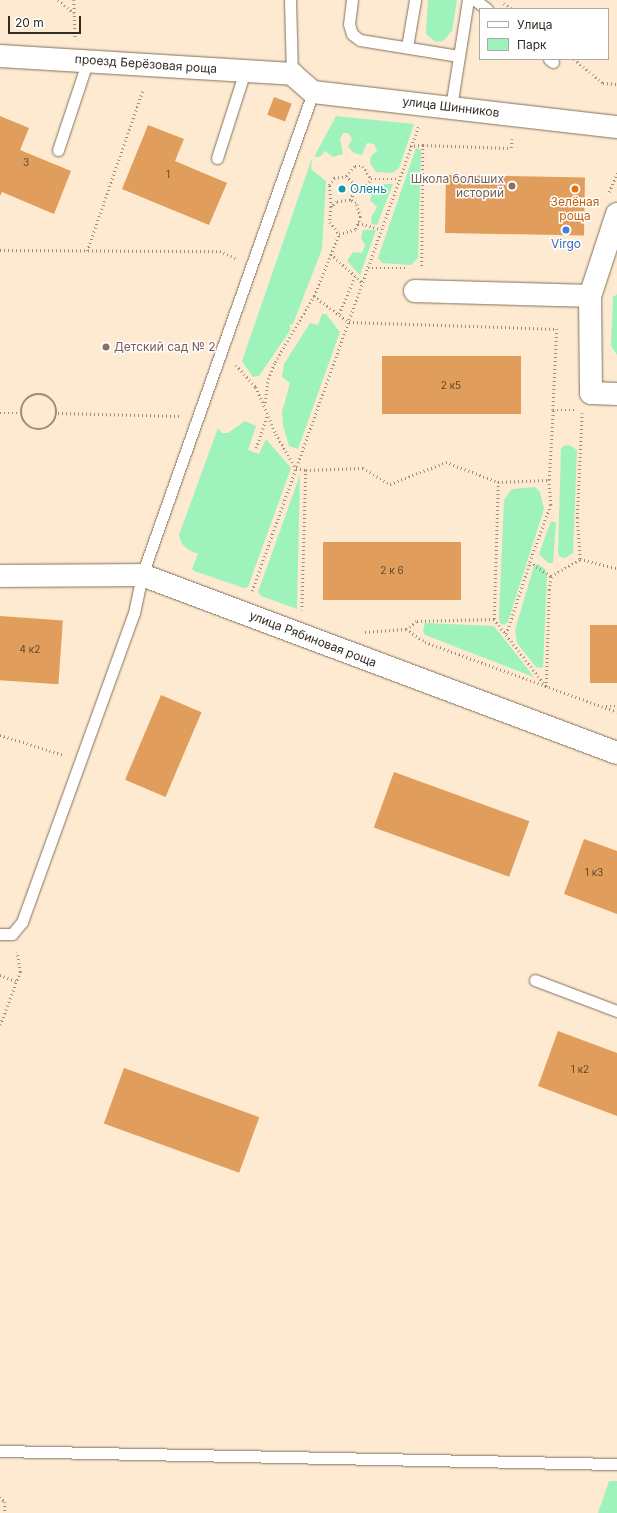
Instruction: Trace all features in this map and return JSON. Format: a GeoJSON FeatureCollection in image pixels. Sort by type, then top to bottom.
{"type":"FeatureCollection","features":[{"type":"Feature","properties":{"kind":"street","name":"проезд Берёзовая роща"},"geometry":{"type":"LineString","coordinates":[[0,56],[82,59],[292,74]]}},
{"type":"Feature","properties":{"kind":"street"},"geometry":{"type":"LineString","coordinates":[[292,74],[313,92]]}},
{"type":"Feature","properties":{"kind":"street","name":"улица Шинников"},"geometry":{"type":"LineString","coordinates":[[313,92],[617,127]]}},
{"type":"Feature","properties":{"kind":"street"},"geometry":{"type":"LineString","coordinates":[[617,214],[590,296],[591,393],[617,394]]}},
{"type":"Feature","properties":{"kind":"street"},"geometry":{"type":"LineString","coordinates":[[421,291],[590,296]]}},
{"type":"Feature","properties":{"kind":"street","name":"улица Рябиновая роща"},"geometry":{"type":"LineString","coordinates":[[0,576],[142,575],[617,753]]}},
{"type":"Feature","properties":{"kind":"lane"},"geometry":{"type":"LineString","coordinates":[[290,0],[292,74]]}},
{"type":"Feature","properties":{"kind":"lane"},"geometry":{"type":"LineString","coordinates":[[352,0],[349,24],[352,34],[360,40],[459,56]]}},
{"type":"Feature","properties":{"kind":"lane"},"geometry":{"type":"LineString","coordinates":[[407,47],[415,0]]}},
{"type":"Feature","properties":{"kind":"lane"},"geometry":{"type":"LineString","coordinates":[[451,107],[468,0]]}},
{"type":"Feature","properties":{"kind":"lane"},"geometry":{"type":"LineString","coordinates":[[475,0],[485,8]]}},
{"type":"Feature","properties":{"kind":"lane"},"geometry":{"type":"LineString","coordinates":[[58,150],[82,59]]}},
{"type":"Feature","properties":{"kind":"lane"},"geometry":{"type":"LineString","coordinates":[[217,158],[245,70]]}},
{"type":"Feature","properties":{"kind":"lane"},"geometry":{"type":"LineString","coordinates":[[0,934],[12,934],[22,922],[134,613],[142,575],[313,92]]}},
{"type":"Feature","properties":{"kind":"lane"},"geometry":{"type":"LineString","coordinates":[[535,980],[617,1011]]}},
{"type":"Feature","properties":{"kind":"lane"},"geometry":{"type":"LineString","coordinates":[[0,1451],[617,1464]]}},
{"type":"Feature","properties":{"kind":"path"},"geometry":{"type":"LineString","coordinates":[[58,0],[74,13]]}},
{"type":"Feature","properties":{"kind":"path"},"geometry":{"type":"LineString","coordinates":[[74,0],[74,13],[82,59]]}},
{"type":"Feature","properties":{"kind":"path"},"geometry":{"type":"LineString","coordinates":[[575,60],[603,83],[617,84]]}},
{"type":"Feature","properties":{"kind":"path"},"geometry":{"type":"LineString","coordinates":[[87,251],[152,64]]}},
{"type":"Feature","properties":{"kind":"path"},"geometry":{"type":"LineString","coordinates":[[249,598],[418,126]]}},
{"type":"Feature","properties":{"kind":"path"},"geometry":{"type":"LineString","coordinates":[[410,146],[423,145],[511,148],[513,135]]}},
{"type":"Feature","properties":{"kind":"path"},"geometry":{"type":"LineString","coordinates":[[421,291],[423,145]]}},
{"type":"Feature","properties":{"kind":"path"},"geometry":{"type":"LineString","coordinates":[[338,234],[330,222],[331,207],[329,185],[334,178],[346,176],[355,166],[363,166],[372,179]]}},
{"type":"Feature","properties":{"kind":"path"},"geometry":{"type":"LineString","coordinates":[[609,194],[617,173]]}},
{"type":"Feature","properties":{"kind":"path"},"geometry":{"type":"LineString","coordinates":[[346,176],[357,186],[366,185],[372,179],[399,179]]}},
{"type":"Feature","properties":{"kind":"path"},"geometry":{"type":"LineString","coordinates":[[350,200],[357,186]]}},
{"type":"Feature","properties":{"kind":"path"},"geometry":{"type":"LineString","coordinates":[[331,207],[337,202],[350,200],[356,203],[360,217],[356,229],[338,234]]}},
{"type":"Feature","properties":{"kind":"path"},"geometry":{"type":"LineString","coordinates":[[358,223],[382,228]]}},
{"type":"Feature","properties":{"kind":"path"},"geometry":{"type":"LineString","coordinates":[[265,403],[268,380],[275,362],[314,296],[338,234]]}},
{"type":"Feature","properties":{"kind":"path"},"geometry":{"type":"LineString","coordinates":[[0,250],[220,251],[251,266]]}},
{"type":"Feature","properties":{"kind":"path"},"geometry":{"type":"LineString","coordinates":[[331,254],[363,283]]}},
{"type":"Feature","properties":{"kind":"path"},"geometry":{"type":"LineString","coordinates":[[368,268],[430,269]]}},
{"type":"Feature","properties":{"kind":"path"},"geometry":{"type":"LineString","coordinates":[[339,314],[355,276]]}},
{"type":"Feature","properties":{"kind":"path"},"geometry":{"type":"LineString","coordinates":[[314,296],[349,322],[557,329],[549,480],[551,505],[506,634]]}},
{"type":"Feature","properties":{"kind":"path"},"geometry":{"type":"LineString","coordinates":[[232,372],[237,357]]}},
{"type":"Feature","properties":{"kind":"path"},"geometry":{"type":"LineString","coordinates":[[235,364],[256,387],[265,403],[268,416],[276,434],[296,468],[306,470],[363,468],[390,484],[446,462],[498,482],[549,480]]}},
{"type":"Feature","properties":{"kind":"path"},"geometry":{"type":"LineString","coordinates":[[37,393],[47,395],[55,402],[58,413],[50,428],[37,430],[25,426],[20,413],[27,398],[37,393]]}},
{"type":"Feature","properties":{"kind":"path"},"geometry":{"type":"LineString","coordinates":[[553,410],[589,411]]}},
{"type":"Feature","properties":{"kind":"path"},"geometry":{"type":"LineString","coordinates":[[580,559],[577,518],[582,410]]}},
{"type":"Feature","properties":{"kind":"path"},"geometry":{"type":"LineString","coordinates":[[0,413],[20,413]]}},
{"type":"Feature","properties":{"kind":"path"},"geometry":{"type":"LineString","coordinates":[[58,413],[180,416],[196,421]]}},
{"type":"Feature","properties":{"kind":"path"},"geometry":{"type":"LineString","coordinates":[[256,448],[268,416]]}},
{"type":"Feature","properties":{"kind":"path"},"geometry":{"type":"LineString","coordinates":[[302,617],[306,470]]}},
{"type":"Feature","properties":{"kind":"path"},"geometry":{"type":"LineString","coordinates":[[498,482],[494,619],[546,687]]}},
{"type":"Feature","properties":{"kind":"path"},"geometry":{"type":"LineString","coordinates":[[546,687],[549,590],[552,576],[580,559],[617,568]]}},
{"type":"Feature","properties":{"kind":"path"},"geometry":{"type":"LineString","coordinates":[[530,562],[552,576]]}},
{"type":"Feature","properties":{"kind":"path"},"geometry":{"type":"LineString","coordinates":[[360,632],[406,629],[417,621],[494,619]]}},
{"type":"Feature","properties":{"kind":"path"},"geometry":{"type":"LineString","coordinates":[[406,629],[425,642],[617,712]]}},
{"type":"Feature","properties":{"kind":"path"},"geometry":{"type":"LineString","coordinates":[[603,706],[617,706]]}},
{"type":"Feature","properties":{"kind":"path"},"geometry":{"type":"LineString","coordinates":[[0,735],[81,760]]}},
{"type":"Feature","properties":{"kind":"path"},"geometry":{"type":"LineString","coordinates":[[0,1025],[20,972],[12,934]]}},
{"type":"Feature","properties":{"kind":"path"},"geometry":{"type":"LineString","coordinates":[[0,975],[17,981]]}},
{"type":"Feature","properties":{"kind":"path"},"geometry":{"type":"LineString","coordinates":[[0,1496],[5,1502],[5,1513]]}},
{"type":"Feature","properties":{"kind":"green space"},"geometry":{"type":"Polygon","coordinates":[[[428,0],[457,0],[452,31],[443,41],[436,42],[426,34],[428,0]]]}},
{"type":"Feature","properties":{"kind":"green space"},"geometry":{"type":"Polygon","coordinates":[[[336,116],[414,124],[399,168],[392,173],[376,172],[370,163],[371,156],[377,151],[374,144],[367,143],[362,155],[354,153],[348,147],[352,139],[348,133],[343,133],[340,139],[343,154],[333,157],[325,151],[320,157],[314,157],[336,116]]]}},
{"type":"Feature","properties":{"kind":"green space"},"geometry":{"type":"Polygon","coordinates":[[[416,148],[421,150],[418,258],[411,265],[382,263],[378,258],[416,148]]]}},
{"type":"Feature","properties":{"kind":"green space"},"geometry":{"type":"Polygon","coordinates":[[[312,158],[311,169],[326,181],[322,249],[293,324],[289,325],[291,329],[259,376],[253,377],[242,361],[312,158]]]}},
{"type":"Feature","properties":{"kind":"green space"},"geometry":{"type":"Polygon","coordinates":[[[380,184],[393,184],[377,225],[372,224],[371,218],[377,207],[370,200],[373,190],[380,184]]]}},
{"type":"Feature","properties":{"kind":"green space"},"geometry":{"type":"Polygon","coordinates":[[[363,230],[376,230],[360,275],[347,261],[353,252],[362,253],[365,245],[361,238],[363,230]]]}},
{"type":"Feature","properties":{"kind":"green space"},"geometry":{"type":"Polygon","coordinates":[[[617,294],[617,355],[611,346],[613,297],[617,294]]]}},
{"type":"Feature","properties":{"kind":"green space"},"geometry":{"type":"Polygon","coordinates":[[[322,314],[326,314],[340,332],[298,449],[289,446],[283,426],[282,412],[290,383],[282,377],[284,364],[310,323],[318,325],[322,314]]]}},
{"type":"Feature","properties":{"kind":"green space"},"geometry":{"type":"Polygon","coordinates":[[[245,421],[256,426],[248,450],[259,454],[266,439],[291,468],[248,587],[244,588],[194,571],[192,569],[198,554],[189,550],[182,544],[179,535],[218,428],[222,433],[228,433],[245,421]]]}},
{"type":"Feature","properties":{"kind":"green space"},"geometry":{"type":"Polygon","coordinates":[[[569,445],[577,450],[573,553],[565,558],[560,557],[558,553],[561,449],[563,446],[569,445]]]}},
{"type":"Feature","properties":{"kind":"green space"},"geometry":{"type":"Polygon","coordinates":[[[300,475],[297,609],[261,596],[258,592],[300,475]]]}},
{"type":"Feature","properties":{"kind":"green space"},"geometry":{"type":"Polygon","coordinates":[[[535,487],[540,492],[544,509],[508,622],[504,625],[500,623],[499,617],[504,500],[512,489],[535,487]]]}},
{"type":"Feature","properties":{"kind":"green space"},"geometry":{"type":"Polygon","coordinates":[[[551,521],[556,523],[553,563],[548,563],[539,554],[551,521]]]}},
{"type":"Feature","properties":{"kind":"green space"},"geometry":{"type":"Polygon","coordinates":[[[538,564],[545,569],[547,576],[543,667],[540,668],[536,667],[517,643],[515,630],[534,566],[538,564]]]}},
{"type":"Feature","properties":{"kind":"green space"},"geometry":{"type":"Polygon","coordinates":[[[425,623],[494,626],[534,677],[425,635],[423,631],[425,623]]]}},
{"type":"Feature","properties":{"kind":"green space"},"geometry":{"type":"Polygon","coordinates":[[[609,1481],[617,1481],[617,1513],[598,1513],[609,1481]]]}},
{"type":"Feature","properties":{"kind":"building"},"geometry":{"type":"Polygon","coordinates":[[[274,97],[292,104],[285,122],[267,115],[274,97]]]}},
{"type":"Feature","properties":{"kind":"building"},"geometry":{"type":"Polygon","coordinates":[[[0,116],[29,128],[20,150],[71,171],[54,214],[2,192],[0,196],[0,116]]]}},
{"type":"Feature","properties":{"kind":"building"},"geometry":{"type":"Polygon","coordinates":[[[148,125],[184,139],[175,161],[227,183],[209,225],[122,189],[148,125]]]}},
{"type":"Feature","properties":{"kind":"building"},"geometry":{"type":"Polygon","coordinates":[[[446,175],[585,177],[584,235],[445,233],[446,175]]]}},
{"type":"Feature","properties":{"kind":"building"},"geometry":{"type":"Polygon","coordinates":[[[382,356],[521,356],[521,414],[382,414],[382,356]]]}},
{"type":"Feature","properties":{"kind":"building"},"geometry":{"type":"Polygon","coordinates":[[[323,542],[461,542],[461,600],[323,600],[323,542]]]}},
{"type":"Feature","properties":{"kind":"building"},"geometry":{"type":"Polygon","coordinates":[[[0,616],[63,620],[58,684],[0,680],[0,616]]]}},
{"type":"Feature","properties":{"kind":"building"},"geometry":{"type":"Polygon","coordinates":[[[590,625],[617,625],[617,683],[590,683],[590,625]]]}},
{"type":"Feature","properties":{"kind":"building"},"geometry":{"type":"Polygon","coordinates":[[[161,695],[202,712],[166,797],[125,780],[161,695]]]}},
{"type":"Feature","properties":{"kind":"building"},"geometry":{"type":"Polygon","coordinates":[[[394,772],[529,821],[509,877],[374,827],[394,772]]]}},
{"type":"Feature","properties":{"kind":"building"},"geometry":{"type":"Polygon","coordinates":[[[584,839],[617,851],[617,914],[564,894],[584,839]]]}},
{"type":"Feature","properties":{"kind":"building"},"geometry":{"type":"Polygon","coordinates":[[[558,1031],[617,1053],[617,1116],[538,1086],[558,1031]]]}},
{"type":"Feature","properties":{"kind":"building"},"geometry":{"type":"Polygon","coordinates":[[[124,1068],[259,1117],[239,1173],[104,1123],[124,1068]]]}},
{"type":"Feature","properties":{"kind":"place","name":"Школа больших историй"},"geometry":{"type":"Point","coordinates":[512,186]}},
{"type":"Feature","properties":{"kind":"place","name":"Олень"},"geometry":{"type":"Point","coordinates":[342,189]}},
{"type":"Feature","properties":{"kind":"place","name":"Зелёная роща"},"geometry":{"type":"Point","coordinates":[575,189]}},
{"type":"Feature","properties":{"kind":"place","name":"Virgo"},"geometry":{"type":"Point","coordinates":[566,230]}},
{"type":"Feature","properties":{"kind":"place","name":"Детский сад № 2"},"geometry":{"type":"Point","coordinates":[106,347]}}]}
